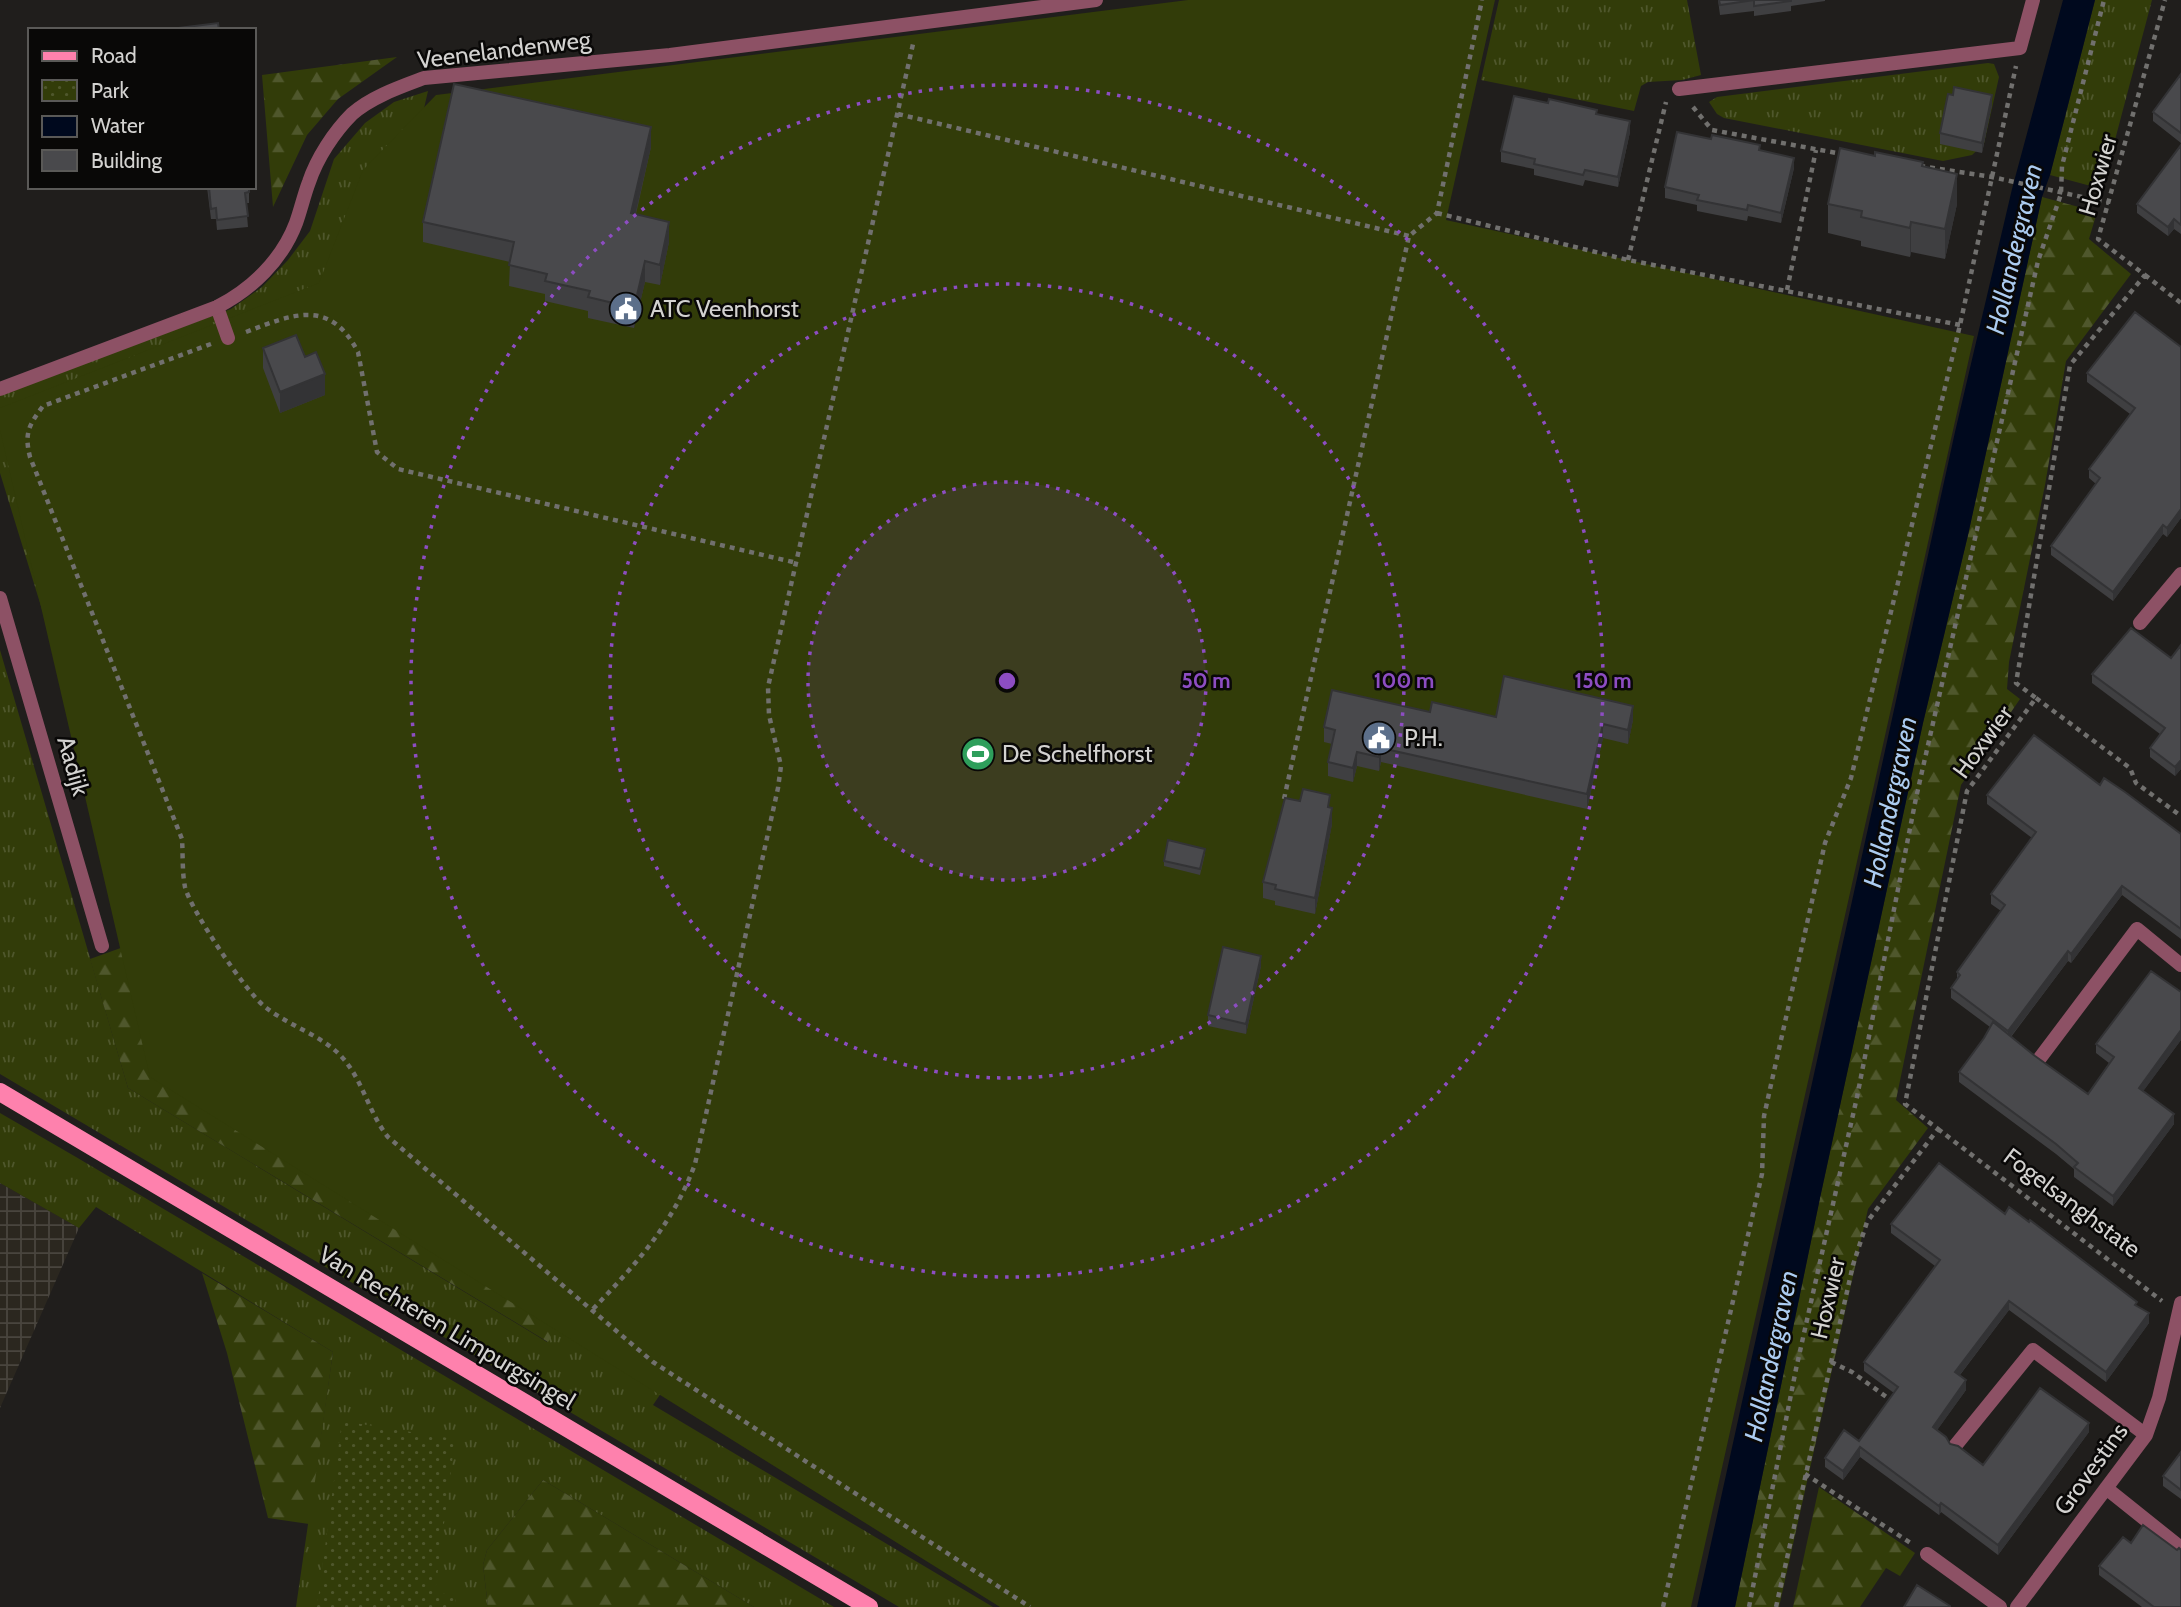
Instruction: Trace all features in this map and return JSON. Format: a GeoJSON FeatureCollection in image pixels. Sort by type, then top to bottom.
{"type":"FeatureCollection","features":[{"type":"Feature","properties":{"kind":"main road","name":"Van Rechteren Limpurgsingel"},"geometry":{"type":"LineString","coordinates":[[0,1092],[869,1607]]}},
{"type":"Feature","properties":{"kind":"street","name":"Veenelandenweg"},"geometry":{"type":"LineString","coordinates":[[0,389],[217,307],[250,287],[274,262],[295,225],[310,178],[330,141],[353,113],[400,87],[424,78],[670,55],[1096,0]]}},
{"type":"Feature","properties":{"kind":"street"},"geometry":{"type":"LineString","coordinates":[[1679,89],[2020,48],[2033,0]]}},
{"type":"Feature","properties":{"kind":"street"},"geometry":{"type":"LineString","coordinates":[[217,307],[228,338]]}},
{"type":"Feature","properties":{"kind":"street"},"geometry":{"type":"LineString","coordinates":[[2140,623],[2181,574]]}},
{"type":"Feature","properties":{"kind":"street","name":"Aadijk"},"geometry":{"type":"LineString","coordinates":[[0,598],[102,946]]}},
{"type":"Feature","properties":{"kind":"street"},"geometry":{"type":"LineString","coordinates":[[2040,1058],[2137,929],[2181,965]]}},
{"type":"Feature","properties":{"kind":"street","name":"Grovestins"},"geometry":{"type":"LineString","coordinates":[[2017,1607],[2146,1435],[2159,1398],[2180,1308]]}},
{"type":"Feature","properties":{"kind":"street"},"geometry":{"type":"LineString","coordinates":[[1955,1446],[2033,1350],[2146,1435]]}},
{"type":"Feature","properties":{"kind":"street"},"geometry":{"type":"LineString","coordinates":[[2106,1488],[2181,1548]]}},
{"type":"Feature","properties":{"kind":"street"},"geometry":{"type":"LineString","coordinates":[[1927,1554],[2000,1607]]}},
{"type":"Feature","properties":{"kind":"path"},"geometry":{"type":"LineString","coordinates":[[1284,799],[1409,236],[1437,213],[1482,0]]}},
{"type":"Feature","properties":{"kind":"path"},"geometry":{"type":"LineString","coordinates":[[1749,1607],[1796,1369],[1857,1097],[1922,771],[2039,261],[2104,0]]}},
{"type":"Feature","properties":{"kind":"path","name":"Hoxwier"},"geometry":{"type":"LineString","coordinates":[[1776,1607],[1853,1265],[1867,1222],[1938,1129],[1905,1104],[1967,791],[2036,698],[2016,683],[2070,365],[2145,275],[2098,239],[2165,0]]}},
{"type":"Feature","properties":{"kind":"path"},"geometry":{"type":"LineString","coordinates":[[593,1309],[650,1248],[685,1192],[695,1164],[778,788],[780,766],[769,715],[768,688],[917,24]]}},
{"type":"Feature","properties":{"kind":"path"},"geometry":{"type":"LineString","coordinates":[[1663,1607],[1762,1174],[1764,1116],[1825,843],[1852,778],[1960,326],[2020,48]]}},
{"type":"Feature","properties":{"kind":"path"},"geometry":{"type":"LineString","coordinates":[[1628,260],[1664,103],[1679,89],[1712,130],[1843,154]]}},
{"type":"Feature","properties":{"kind":"path"},"geometry":{"type":"LineString","coordinates":[[898,114],[1409,236]]}},
{"type":"Feature","properties":{"kind":"path"},"geometry":{"type":"LineString","coordinates":[[1787,290],[1816,150]]}},
{"type":"Feature","properties":{"kind":"path"},"geometry":{"type":"LineString","coordinates":[[1910,164],[1992,177],[2109,203]]}},
{"type":"Feature","properties":{"kind":"path"},"geometry":{"type":"LineString","coordinates":[[1437,213],[1628,260],[1960,326]]}},
{"type":"Feature","properties":{"kind":"path"},"geometry":{"type":"LineString","coordinates":[[2145,275],[2181,303]]}},
{"type":"Feature","properties":{"kind":"path"},"geometry":{"type":"LineString","coordinates":[[797,563],[398,469],[377,452],[358,352],[351,338],[324,316],[303,315],[272,322],[43,406],[29,425],[26,443],[30,457],[182,839],[185,887],[192,904],[247,989],[264,1007],[337,1052],[361,1084],[378,1125],[388,1137],[653,1362],[1030,1607]]}},
{"type":"Feature","properties":{"kind":"path"},"geometry":{"type":"LineString","coordinates":[[2036,698],[2130,768],[2136,783],[2181,816]]}},
{"type":"Feature","properties":{"kind":"path","name":"Fogelsanghstate"},"geometry":{"type":"LineString","coordinates":[[1938,1129],[2180,1308]]}},
{"type":"Feature","properties":{"kind":"path"},"geometry":{"type":"LineString","coordinates":[[1831,1362],[1852,1372],[1893,1402]]}},
{"type":"Feature","properties":{"kind":"path"},"geometry":{"type":"LineString","coordinates":[[1805,1474],[1927,1554]]}},
{"type":"Feature","properties":{"kind":"shaded area"},"geometry":{"type":"Polygon","coordinates":[[[0,1183],[79,1228],[0,1408],[0,1183]]]}},
{"type":"Feature","properties":{"kind":"green space","name":"De Schelfhorst"},"geometry":{"type":"Polygon","coordinates":[[[1188,0],[1495,0],[1446,220],[1974,336],[1691,1607],[1000,1607],[150,1077],[0,430],[0,408],[319,283],[363,170],[436,95],[1188,0]]]}},
{"type":"Feature","properties":{"kind":"green space"},"geometry":{"type":"Polygon","coordinates":[[[1499,0],[1687,0],[1701,75],[1682,80],[1648,82],[1641,86],[1634,111],[1481,80],[1499,0]]]}},
{"type":"Feature","properties":{"kind":"green space"},"geometry":{"type":"Polygon","coordinates":[[[2095,0],[2152,0],[2102,189],[2050,175],[2095,0]]]}},
{"type":"Feature","properties":{"kind":"green space"},"geometry":{"type":"Polygon","coordinates":[[[397,57],[338,99],[307,135],[273,207],[262,75],[397,57]]]}},
{"type":"Feature","properties":{"kind":"green space"},"geometry":{"type":"Polygon","coordinates":[[[1994,64],[1999,77],[1984,144],[1972,155],[1943,161],[1724,118],[1717,114],[1709,102],[1717,97],[1994,64]]]}},
{"type":"Feature","properties":{"kind":"green space"},"geometry":{"type":"Polygon","coordinates":[[[428,91],[369,347],[52,642],[0,473],[0,394],[231,309],[262,287],[288,260],[310,231],[334,159],[365,123],[394,102],[428,91]]]}},
{"type":"Feature","properties":{"kind":"green space"},"geometry":{"type":"Polygon","coordinates":[[[2042,197],[2097,212],[2089,239],[2131,274],[2066,361],[2045,485],[2009,662],[2007,689],[2020,699],[1961,785],[1896,1100],[1928,1128],[1868,1209],[1779,1607],[1735,1607],[1923,723],[1968,535],[2042,197]]]}},
{"type":"Feature","properties":{"kind":"green space"},"geometry":{"type":"Polygon","coordinates":[[[0,650],[128,1088],[547,1342],[573,1304],[672,1377],[653,1405],[993,1607],[899,1607],[0,1074],[0,650]]]}},
{"type":"Feature","properties":{"kind":"green space"},"geometry":{"type":"Polygon","coordinates":[[[143,940],[573,1304],[548,1342],[128,1088],[90,959],[143,940]]]}},
{"type":"Feature","properties":{"kind":"green space"},"geometry":{"type":"Polygon","coordinates":[[[0,1113],[834,1607],[754,1607],[543,1480],[487,1550],[483,1565],[488,1607],[296,1607],[333,1352],[96,1207],[79,1228],[0,1183],[0,1113]]]}},
{"type":"Feature","properties":{"kind":"green space"},"geometry":{"type":"Polygon","coordinates":[[[202,1273],[333,1352],[309,1524],[268,1518],[227,1353],[202,1273]]]}},
{"type":"Feature","properties":{"kind":"green space"},"geometry":{"type":"Polygon","coordinates":[[[342,1421],[455,1439],[435,1593],[456,1595],[455,1607],[317,1607],[342,1421]]]}},
{"type":"Feature","properties":{"kind":"green space"},"geometry":{"type":"Polygon","coordinates":[[[543,1480],[754,1607],[488,1607],[483,1565],[487,1550],[543,1480]]]}},
{"type":"Feature","properties":{"kind":"green space"},"geometry":{"type":"Polygon","coordinates":[[[1819,1487],[1915,1553],[1900,1576],[1886,1568],[1860,1607],[1793,1607],[1819,1487]]]}},
{"type":"Feature","properties":{"kind":"water","name":"Hollandergraven"},"geometry":{"type":"Polygon","coordinates":[[[2063,0],[2095,0],[2042,197],[1968,535],[1923,723],[1735,1607],[1697,1607],[1955,432],[2012,189],[2063,0]]]}},
{"type":"Feature","properties":{"kind":"building"},"geometry":{"type":"Polygon","coordinates":[[[1719,0],[1754,0],[1720,5],[1719,0]]]}},
{"type":"Feature","properties":{"kind":"building"},"geometry":{"type":"Polygon","coordinates":[[[1754,0],[1791,0],[1791,1],[1754,6],[1754,0]]]}},
{"type":"Feature","properties":{"kind":"building"},"geometry":{"type":"Polygon","coordinates":[[[218,23],[219,28],[179,28],[218,23]]]}},
{"type":"Feature","properties":{"kind":"building"},"geometry":{"type":"Polygon","coordinates":[[[2181,74],[2181,133],[2153,112],[2181,74]]]}},
{"type":"Feature","properties":{"kind":"building"},"geometry":{"type":"Polygon","coordinates":[[[454,84],[651,127],[631,213],[669,222],[660,265],[645,261],[634,308],[588,297],[590,291],[545,281],[547,274],[509,265],[514,242],[423,222],[454,84]]]}},
{"type":"Feature","properties":{"kind":"building"},"geometry":{"type":"Polygon","coordinates":[[[1954,87],[1992,95],[1982,143],[1940,133],[1948,94],[1953,95],[1954,87]]]}},
{"type":"Feature","properties":{"kind":"building"},"geometry":{"type":"Polygon","coordinates":[[[1514,96],[1548,103],[1549,99],[1597,110],[1596,114],[1630,121],[1618,177],[1585,170],[1583,175],[1534,164],[1535,159],[1501,151],[1514,96]]]}},
{"type":"Feature","properties":{"kind":"building"},"geometry":{"type":"Polygon","coordinates":[[[1677,132],[1711,139],[1712,135],[1760,145],[1759,150],[1794,158],[1781,213],[1748,205],[1747,210],[1697,200],[1699,195],[1665,187],[1677,132]]]}},
{"type":"Feature","properties":{"kind":"building"},"geometry":{"type":"Polygon","coordinates":[[[2181,145],[2181,225],[2174,219],[2168,227],[2137,204],[2181,145]]]}},
{"type":"Feature","properties":{"kind":"building"},"geometry":{"type":"Polygon","coordinates":[[[1840,148],[1923,162],[1922,166],[1957,174],[1945,229],[1911,222],[1910,228],[1861,217],[1862,211],[1828,204],[1840,148]]]}},
{"type":"Feature","properties":{"kind":"building"},"geometry":{"type":"Polygon","coordinates":[[[209,189],[249,189],[249,192],[245,193],[248,216],[217,220],[216,208],[211,209],[209,189]]]}},
{"type":"Feature","properties":{"kind":"building"},"geometry":{"type":"Polygon","coordinates":[[[2135,312],[2181,347],[2181,509],[2167,528],[2163,525],[2113,592],[2051,546],[2100,478],[2089,469],[2135,408],[2087,373],[2135,312]]]}},
{"type":"Feature","properties":{"kind":"building"},"geometry":{"type":"Polygon","coordinates":[[[296,335],[305,357],[316,352],[325,374],[280,392],[263,348],[296,335]]]}},
{"type":"Feature","properties":{"kind":"building"},"geometry":{"type":"Polygon","coordinates":[[[2131,628],[2171,658],[2181,645],[2181,760],[2175,767],[2150,748],[2165,728],[2092,674],[2131,628]]]}},
{"type":"Feature","properties":{"kind":"building"},"geometry":{"type":"Polygon","coordinates":[[[1504,676],[1633,706],[1628,730],[1603,724],[1587,794],[1381,748],[1379,757],[1357,752],[1353,768],[1328,762],[1335,730],[1324,727],[1332,690],[1430,712],[1432,702],[1496,717],[1504,676]]]}},
{"type":"Feature","properties":{"kind":"building"},"geometry":{"type":"Polygon","coordinates":[[[2034,735],[2100,785],[2104,778],[2181,834],[2181,929],[2122,886],[2071,954],[2068,951],[2008,1031],[1951,988],[1960,975],[1957,972],[2005,905],[1991,894],[2036,832],[1987,795],[2034,735]]]}},
{"type":"Feature","properties":{"kind":"building"},"geometry":{"type":"Polygon","coordinates":[[[1303,789],[1330,795],[1328,807],[1332,808],[1315,898],[1275,889],[1276,885],[1263,882],[1285,798],[1300,801],[1303,789]]]}},
{"type":"Feature","properties":{"kind":"building"},"geometry":{"type":"Polygon","coordinates":[[[1168,840],[1205,849],[1200,869],[1164,861],[1168,840]]]}},
{"type":"Feature","properties":{"kind":"building"},"geometry":{"type":"Polygon","coordinates":[[[1223,947],[1261,956],[1246,1024],[1208,1015],[1223,947]]]}},
{"type":"Feature","properties":{"kind":"building"},"geometry":{"type":"Polygon","coordinates":[[[2151,971],[2181,992],[2181,1030],[2139,1088],[2174,1114],[2113,1196],[2074,1167],[2078,1163],[2056,1144],[1959,1072],[1993,1022],[2088,1094],[2114,1057],[2096,1044],[2151,971]]]}},
{"type":"Feature","properties":{"kind":"building"},"geometry":{"type":"Polygon","coordinates":[[[1939,1163],[2005,1214],[2009,1207],[2029,1222],[2030,1220],[2137,1302],[2135,1305],[2149,1313],[2106,1372],[2009,1301],[1955,1372],[1966,1380],[1933,1427],[1946,1437],[1950,1444],[1958,1446],[1983,1465],[2040,1388],[2089,1423],[1998,1545],[1941,1503],[1939,1506],[1860,1447],[1843,1471],[1825,1458],[1844,1430],[1859,1441],[1898,1387],[1864,1362],[1940,1260],[1891,1224],[1939,1163]]]}},
{"type":"Feature","properties":{"kind":"building"},"geometry":{"type":"Polygon","coordinates":[[[2181,1452],[2181,1490],[2163,1476],[2181,1452]]]}},
{"type":"Feature","properties":{"kind":"building"},"geometry":{"type":"Polygon","coordinates":[[[2143,1525],[2177,1550],[2181,1550],[2181,1607],[2154,1607],[2099,1566],[2123,1537],[2131,1543],[2143,1525]]]}},
{"type":"Feature","properties":{"kind":"building"},"geometry":{"type":"Polygon","coordinates":[[[1917,1585],[1950,1606],[1950,1607],[1904,1607],[1917,1585]]]}},
{"type":"Feature","properties":{"kind":"place","name":"ATC Veenhorst"},"geometry":{"type":"Point","coordinates":[626,309]}},
{"type":"Feature","properties":{"kind":"place","name":"P.H."},"geometry":{"type":"Point","coordinates":[1379,738]}},
{"type":"Feature","properties":{"kind":"place","name":"De Schelfhorst"},"geometry":{"type":"Point","coordinates":[978,754]}}]}
